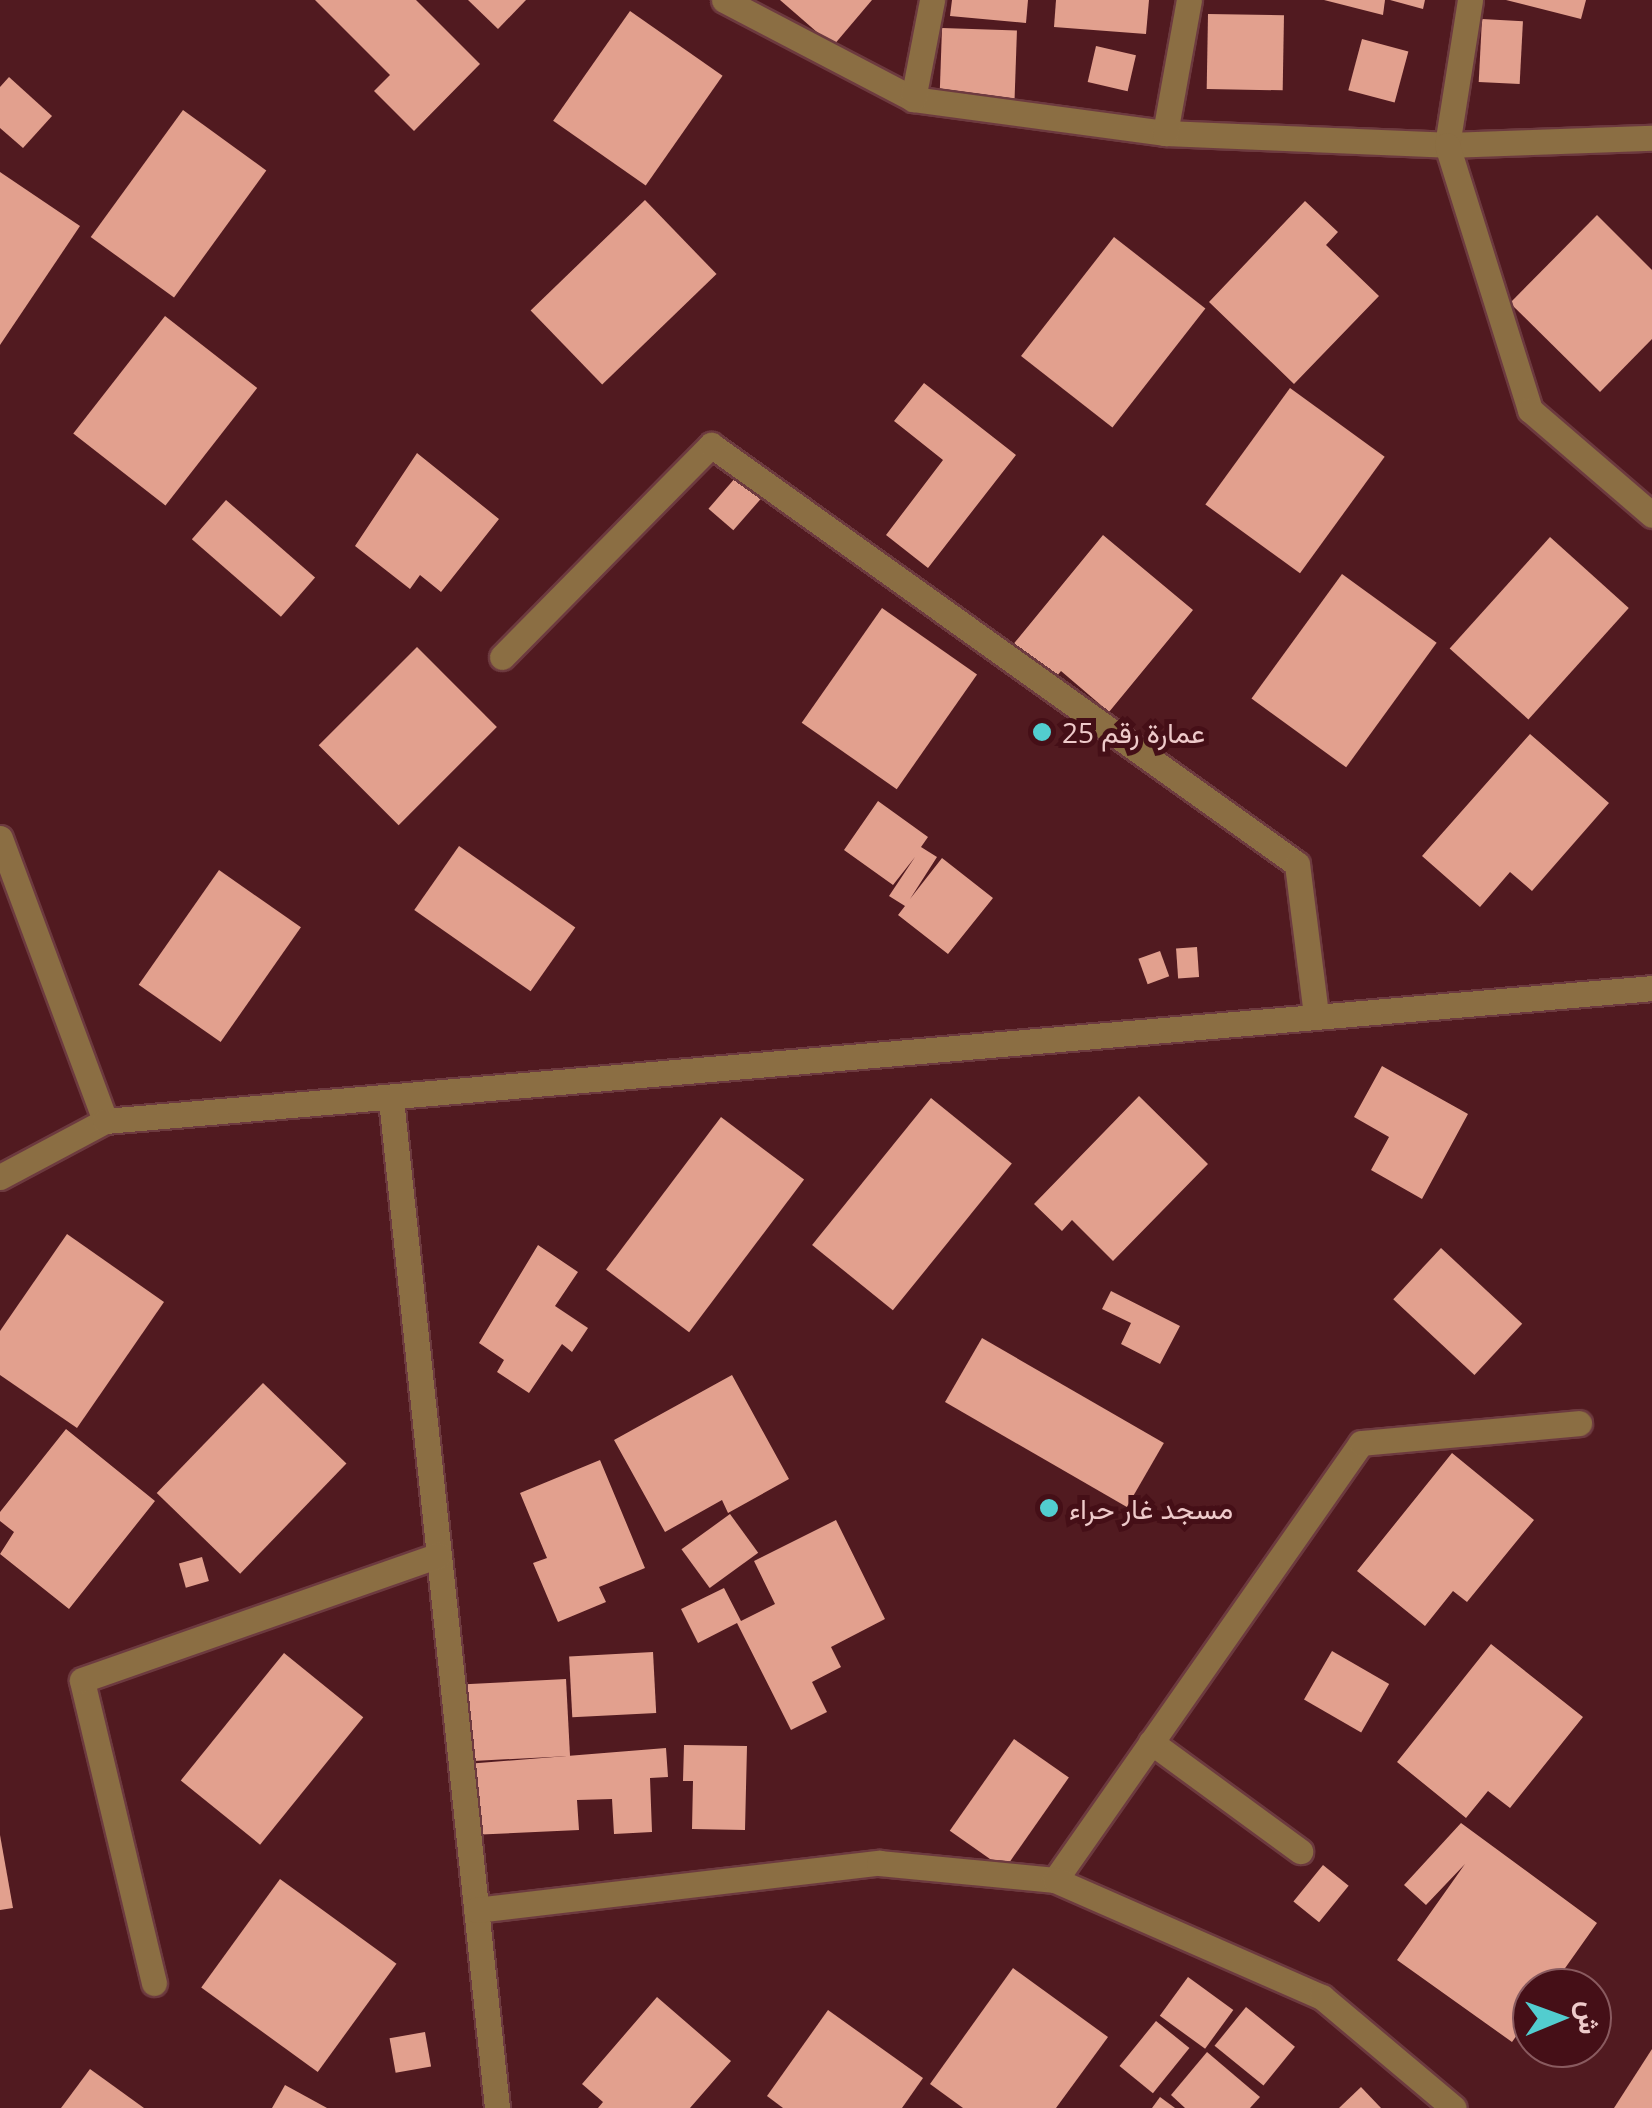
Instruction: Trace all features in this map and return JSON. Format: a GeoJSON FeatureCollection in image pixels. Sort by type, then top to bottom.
{"type":"FeatureCollection","features":[{"type":"Feature","properties":{"kind":"street"},"geometry":{"type":"LineString","coordinates":[[724,0],[913,99],[1165,133],[1447,145],[1652,138]]}},
{"type":"Feature","properties":{"kind":"street"},"geometry":{"type":"LineString","coordinates":[[913,99],[932,0]]}},
{"type":"Feature","properties":{"kind":"street"},"geometry":{"type":"LineString","coordinates":[[1165,133],[1189,0]]}},
{"type":"Feature","properties":{"kind":"street"},"geometry":{"type":"LineString","coordinates":[[1470,0],[1447,145],[1530,410],[1652,515]]}},
{"type":"Feature","properties":{"kind":"street"},"geometry":{"type":"LineString","coordinates":[[502,658],[711,445],[1297,864],[1316,1015]]}},
{"type":"Feature","properties":{"kind":"street"},"geometry":{"type":"LineString","coordinates":[[0,838],[105,1121]]}},
{"type":"Feature","properties":{"kind":"street"},"geometry":{"type":"LineString","coordinates":[[0,1176],[105,1121],[1652,988]]}},
{"type":"Feature","properties":{"kind":"street"},"geometry":{"type":"LineString","coordinates":[[391,1099],[497,2108]]}},
{"type":"Feature","properties":{"kind":"street"},"geometry":{"type":"LineString","coordinates":[[1055,1880],[1361,1444],[1579,1423]]}},
{"type":"Feature","properties":{"kind":"street"},"geometry":{"type":"LineString","coordinates":[[154,1983],[82,1680],[439,1555]]}},
{"type":"Feature","properties":{"kind":"street"},"geometry":{"type":"LineString","coordinates":[[1151,1742],[1300,1851]]}},
{"type":"Feature","properties":{"kind":"street"},"geometry":{"type":"LineString","coordinates":[[476,1910],[880,1864],[1055,1880],[1322,1996],[1454,2108]]}},
{"type":"Feature","properties":{"kind":"building"},"geometry":{"type":"Polygon","coordinates":[[[315,0],[416,0],[480,64],[414,131],[374,91],[390,75],[315,0]]]}},
{"type":"Feature","properties":{"kind":"building"},"geometry":{"type":"Polygon","coordinates":[[[468,0],[526,0],[498,29],[468,0]]]}},
{"type":"Feature","properties":{"kind":"building"},"geometry":{"type":"Polygon","coordinates":[[[780,0],[872,0],[833,46],[780,0]]]}},
{"type":"Feature","properties":{"kind":"building"},"geometry":{"type":"Polygon","coordinates":[[[952,0],[1028,0],[1026,23],[950,16],[952,0]]]}},
{"type":"Feature","properties":{"kind":"building"},"geometry":{"type":"Polygon","coordinates":[[[1056,0],[1149,0],[1146,34],[1054,27],[1056,0]]]}},
{"type":"Feature","properties":{"kind":"building"},"geometry":{"type":"Polygon","coordinates":[[[1324,0],[1385,0],[1383,15],[1324,0]]]}},
{"type":"Feature","properties":{"kind":"building"},"geometry":{"type":"Polygon","coordinates":[[[1390,0],[1425,0],[1423,9],[1390,0]]]}},
{"type":"Feature","properties":{"kind":"building"},"geometry":{"type":"Polygon","coordinates":[[[1506,0],[1586,0],[1581,19],[1506,0]]]}},
{"type":"Feature","properties":{"kind":"building"},"geometry":{"type":"Polygon","coordinates":[[[630,11],[723,76],[646,186],[553,121],[630,11]]]}},
{"type":"Feature","properties":{"kind":"building"},"geometry":{"type":"Polygon","coordinates":[[[1208,14],[1284,15],[1283,90],[1207,89],[1208,14]]]}},
{"type":"Feature","properties":{"kind":"building"},"geometry":{"type":"Polygon","coordinates":[[[1482,19],[1523,21],[1520,84],[1479,82],[1482,19]]]}},
{"type":"Feature","properties":{"kind":"building"},"geometry":{"type":"Polygon","coordinates":[[[942,28],[1017,31],[1014,104],[939,101],[942,28]]]}},
{"type":"Feature","properties":{"kind":"building"},"geometry":{"type":"Polygon","coordinates":[[[1362,39],[1408,51],[1395,103],[1348,90],[1362,39]]]}},
{"type":"Feature","properties":{"kind":"building"},"geometry":{"type":"Polygon","coordinates":[[[1096,46],[1136,55],[1128,91],[1088,82],[1096,46]]]}},
{"type":"Feature","properties":{"kind":"building"},"geometry":{"type":"Polygon","coordinates":[[[9,77],[52,116],[23,148],[0,128],[0,87],[9,77]]]}},
{"type":"Feature","properties":{"kind":"building"},"geometry":{"type":"Polygon","coordinates":[[[183,110],[266,171],[174,298],[91,237],[183,110]]]}},
{"type":"Feature","properties":{"kind":"building"},"geometry":{"type":"Polygon","coordinates":[[[0,172],[80,226],[0,345],[0,172]]]}},
{"type":"Feature","properties":{"kind":"building"},"geometry":{"type":"Polygon","coordinates":[[[645,200],[717,274],[602,385],[531,310],[645,200]]]}},
{"type":"Feature","properties":{"kind":"building"},"geometry":{"type":"Polygon","coordinates":[[[1305,201],[1338,232],[1326,245],[1379,296],[1294,384],[1209,302],[1305,201]]]}},
{"type":"Feature","properties":{"kind":"building"},"geometry":{"type":"Polygon","coordinates":[[[1597,215],[1652,270],[1652,339],[1600,392],[1510,303],[1597,215]]]}},
{"type":"Feature","properties":{"kind":"building"},"geometry":{"type":"Polygon","coordinates":[[[1114,237],[1205,308],[1112,427],[1021,356],[1114,237]]]}},
{"type":"Feature","properties":{"kind":"building"},"geometry":{"type":"Polygon","coordinates":[[[165,316],[257,388],[165,505],[73,433],[165,316]]]}},
{"type":"Feature","properties":{"kind":"building"},"geometry":{"type":"Polygon","coordinates":[[[924,383],[1016,455],[928,568],[886,535],[943,460],[894,421],[924,383]]]}},
{"type":"Feature","properties":{"kind":"building"},"geometry":{"type":"Polygon","coordinates":[[[1290,388],[1385,457],[1300,573],[1205,504],[1290,388]]]}},
{"type":"Feature","properties":{"kind":"building"},"geometry":{"type":"Polygon","coordinates":[[[417,453],[499,519],[441,592],[420,575],[410,589],[355,546],[417,453]]]}},
{"type":"Feature","properties":{"kind":"building"},"geometry":{"type":"Polygon","coordinates":[[[736,477],[761,499],[733,530],[708,509],[736,477]]]}},
{"type":"Feature","properties":{"kind":"building"},"geometry":{"type":"Polygon","coordinates":[[[226,500],[315,577],[281,617],[192,539],[226,500]]]}},
{"type":"Feature","properties":{"kind":"building"},"geometry":{"type":"Polygon","coordinates":[[[1103,535],[1193,610],[1109,712],[1061,671],[1052,682],[1011,647],[1103,535]]]}},
{"type":"Feature","properties":{"kind":"building"},"geometry":{"type":"Polygon","coordinates":[[[1550,537],[1629,608],[1528,719],[1450,648],[1550,537]]]}},
{"type":"Feature","properties":{"kind":"building"},"geometry":{"type":"Polygon","coordinates":[[[1342,574],[1437,643],[1346,767],[1251,699],[1342,574]]]}},
{"type":"Feature","properties":{"kind":"building"},"geometry":{"type":"Polygon","coordinates":[[[882,608],[977,675],[897,789],[802,723],[882,608]]]}},
{"type":"Feature","properties":{"kind":"building"},"geometry":{"type":"Polygon","coordinates":[[[417,647],[497,727],[399,825],[319,745],[417,647]]]}},
{"type":"Feature","properties":{"kind":"building"},"geometry":{"type":"Polygon","coordinates":[[[1530,734],[1609,803],[1532,891],[1510,872],[1480,907],[1422,856],[1530,734]]]}},
{"type":"Feature","properties":{"kind":"building"},"geometry":{"type":"Polygon","coordinates":[[[878,801],[928,837],[921,847],[937,857],[910,899],[942,858],[993,898],[948,954],[898,915],[905,906],[889,896],[915,857],[893,885],[844,850],[878,801]]]}},
{"type":"Feature","properties":{"kind":"building"},"geometry":{"type":"Polygon","coordinates":[[[459,846],[575,927],[531,991],[414,910],[459,846]]]}},
{"type":"Feature","properties":{"kind":"building"},"geometry":{"type":"Polygon","coordinates":[[[219,870],[301,927],[221,1042],[139,985],[219,870]]]}},
{"type":"Feature","properties":{"kind":"building"},"geometry":{"type":"Polygon","coordinates":[[[1197,947],[1199,977],[1178,978],[1176,948],[1197,947]]]}},
{"type":"Feature","properties":{"kind":"building"},"geometry":{"type":"Polygon","coordinates":[[[1160,951],[1169,976],[1148,984],[1138,959],[1160,951]]]}},
{"type":"Feature","properties":{"kind":"building"},"geometry":{"type":"Polygon","coordinates":[[[1382,1066],[1468,1114],[1422,1199],[1371,1170],[1389,1137],[1354,1117],[1382,1066]]]}},
{"type":"Feature","properties":{"kind":"building"},"geometry":{"type":"Polygon","coordinates":[[[1139,1096],[1208,1164],[1113,1261],[1072,1220],[1062,1231],[1034,1204],[1139,1096]]]}},
{"type":"Feature","properties":{"kind":"building"},"geometry":{"type":"Polygon","coordinates":[[[931,1098],[1012,1163],[893,1310],[812,1245],[931,1098]]]}},
{"type":"Feature","properties":{"kind":"building"},"geometry":{"type":"Polygon","coordinates":[[[721,1117],[804,1180],[689,1332],[606,1270],[721,1117]]]}},
{"type":"Feature","properties":{"kind":"building"},"geometry":{"type":"Polygon","coordinates":[[[67,1234],[164,1302],[77,1428],[0,1375],[0,1331],[67,1234]]]}},
{"type":"Feature","properties":{"kind":"building"},"geometry":{"type":"Polygon","coordinates":[[[538,1245],[578,1272],[555,1306],[588,1328],[572,1352],[562,1344],[529,1393],[497,1372],[504,1360],[479,1343],[538,1245]]]}},
{"type":"Feature","properties":{"kind":"building"},"geometry":{"type":"Polygon","coordinates":[[[1441,1248],[1522,1324],[1474,1375],[1393,1299],[1441,1248]]]}},
{"type":"Feature","properties":{"kind":"building"},"geometry":{"type":"Polygon","coordinates":[[[1111,1291],[1180,1326],[1160,1364],[1121,1344],[1131,1323],[1102,1309],[1111,1291]]]}},
{"type":"Feature","properties":{"kind":"building"},"geometry":{"type":"Polygon","coordinates":[[[982,1338],[1164,1443],[1127,1507],[945,1402],[982,1338]]]}},
{"type":"Feature","properties":{"kind":"building"},"geometry":{"type":"Polygon","coordinates":[[[732,1375],[789,1479],[728,1513],[722,1500],[665,1532],[614,1440],[732,1375]]]}},
{"type":"Feature","properties":{"kind":"building"},"geometry":{"type":"Polygon","coordinates":[[[263,1383],[346,1464],[240,1574],[157,1493],[263,1383]]]}},
{"type":"Feature","properties":{"kind":"building"},"geometry":{"type":"Polygon","coordinates":[[[66,1429],[155,1501],[69,1609],[0,1554],[14,1532],[0,1521],[0,1512],[66,1429]]]}},
{"type":"Feature","properties":{"kind":"building"},"geometry":{"type":"Polygon","coordinates":[[[1452,1453],[1534,1520],[1467,1602],[1453,1591],[1425,1626],[1357,1571],[1452,1453]]]}},
{"type":"Feature","properties":{"kind":"building"},"geometry":{"type":"Polygon","coordinates":[[[600,1460],[645,1568],[599,1587],[606,1602],[558,1622],[533,1563],[547,1558],[520,1493],[600,1460]]]}},
{"type":"Feature","properties":{"kind":"building"},"geometry":{"type":"Polygon","coordinates":[[[730,1514],[758,1553],[710,1588],[681,1549],[730,1514]]]}},
{"type":"Feature","properties":{"kind":"building"},"geometry":{"type":"Polygon","coordinates":[[[836,1520],[885,1619],[831,1647],[841,1667],[812,1682],[827,1712],[791,1730],[737,1623],[698,1643],[681,1609],[724,1588],[741,1621],[775,1604],[754,1561],[836,1520]]]}},
{"type":"Feature","properties":{"kind":"building"},"geometry":{"type":"Polygon","coordinates":[[[202,1557],[209,1581],[186,1588],[179,1564],[202,1557]]]}},
{"type":"Feature","properties":{"kind":"building"},"geometry":{"type":"Polygon","coordinates":[[[1491,1644],[1583,1717],[1510,1808],[1488,1791],[1466,1818],[1397,1762],[1491,1644]]]}},
{"type":"Feature","properties":{"kind":"building"},"geometry":{"type":"Polygon","coordinates":[[[1332,1651],[1389,1684],[1361,1732],[1304,1699],[1332,1651]]]}},
{"type":"Feature","properties":{"kind":"building"},"geometry":{"type":"Polygon","coordinates":[[[653,1652],[656,1713],[572,1717],[569,1656],[653,1652]]]}},
{"type":"Feature","properties":{"kind":"building"},"geometry":{"type":"Polygon","coordinates":[[[284,1653],[363,1717],[260,1845],[181,1780],[284,1653]]]}},
{"type":"Feature","properties":{"kind":"building"},"geometry":{"type":"Polygon","coordinates":[[[566,1679],[570,1756],[459,1762],[455,1685],[566,1679]]]}},
{"type":"Feature","properties":{"kind":"building"},"geometry":{"type":"Polygon","coordinates":[[[1014,1739],[1069,1777],[1005,1869],[950,1831],[1014,1739]]]}},
{"type":"Feature","properties":{"kind":"building"},"geometry":{"type":"Polygon","coordinates":[[[684,1745],[747,1746],[745,1830],[692,1829],[693,1781],[683,1781],[684,1745]]]}},
{"type":"Feature","properties":{"kind":"building"},"geometry":{"type":"Polygon","coordinates":[[[666,1748],[668,1777],[650,1778],[652,1832],[614,1834],[612,1799],[577,1800],[579,1830],[470,1835],[466,1764],[666,1748]]]}},
{"type":"Feature","properties":{"kind":"building"},"geometry":{"type":"Polygon","coordinates":[[[1461,1823],[1597,1923],[1565,1968],[1512,1968],[1512,2042],[1397,1960],[1465,1864],[1426,1905],[1404,1885],[1461,1823]]]}},
{"type":"Feature","properties":{"kind":"building"},"geometry":{"type":"Polygon","coordinates":[[[0,1835],[13,1908],[0,1910],[0,1835]]]}},
{"type":"Feature","properties":{"kind":"building"},"geometry":{"type":"Polygon","coordinates":[[[1323,1865],[1349,1886],[1319,1922],[1293,1902],[1323,1865]]]}},
{"type":"Feature","properties":{"kind":"building"},"geometry":{"type":"Polygon","coordinates":[[[280,1879],[396,1964],[318,2072],[201,1987],[280,1879]]]}},
{"type":"Feature","properties":{"kind":"building"},"geometry":{"type":"Polygon","coordinates":[[[1013,1968],[1108,2037],[1056,2108],[963,2108],[930,2084],[1013,1968]]]}},
{"type":"Feature","properties":{"kind":"building"},"geometry":{"type":"Polygon","coordinates":[[[1188,1977],[1233,2010],[1205,2049],[1160,2016],[1188,1977]]]}},
{"type":"Feature","properties":{"kind":"building"},"geometry":{"type":"Polygon","coordinates":[[[657,1997],[731,2061],[690,2108],[598,2108],[603,2102],[582,2084],[657,1997]]]}},
{"type":"Feature","properties":{"kind":"building"},"geometry":{"type":"Polygon","coordinates":[[[1246,2007],[1295,2047],[1263,2086],[1215,2046],[1246,2007]]]}},
{"type":"Feature","properties":{"kind":"building"},"geometry":{"type":"Polygon","coordinates":[[[828,2010],[923,2078],[902,2108],[783,2108],[767,2096],[828,2010]]]}},
{"type":"Feature","properties":{"kind":"building"},"geometry":{"type":"Polygon","coordinates":[[[1156,2021],[1189,2048],[1153,2093],[1119,2066],[1156,2021]]]}},
{"type":"Feature","properties":{"kind":"building"},"geometry":{"type":"Polygon","coordinates":[[[425,2032],[431,2066],[396,2073],[390,2038],[425,2032]]]}},
{"type":"Feature","properties":{"kind":"building"},"geometry":{"type":"Polygon","coordinates":[[[1652,2049],[1652,2108],[1614,2108],[1652,2049]]]}},
{"type":"Feature","properties":{"kind":"building"},"geometry":{"type":"Polygon","coordinates":[[[1207,2052],[1260,2097],[1250,2108],[1185,2108],[1171,2095],[1207,2052]]]}},
{"type":"Feature","properties":{"kind":"building"},"geometry":{"type":"Polygon","coordinates":[[[90,2069],[144,2108],[61,2108],[90,2069]]]}},
{"type":"Feature","properties":{"kind":"building"},"geometry":{"type":"Polygon","coordinates":[[[285,2085],[327,2108],[272,2108],[285,2085]]]}},
{"type":"Feature","properties":{"kind":"building"},"geometry":{"type":"Polygon","coordinates":[[[1361,2087],[1381,2108],[1339,2108],[1361,2087]]]}},
{"type":"Feature","properties":{"kind":"building"},"geometry":{"type":"Polygon","coordinates":[[[1160,2097],[1175,2108],[1152,2108],[1160,2097]]]}},
{"type":"Feature","properties":{"kind":"place","name":"عمارة رقم 25"},"geometry":{"type":"Point","coordinates":[1042,732]}},
{"type":"Feature","properties":{"kind":"place","name":"مسجد غار حراء"},"geometry":{"type":"Point","coordinates":[1049,1508]}}]}
